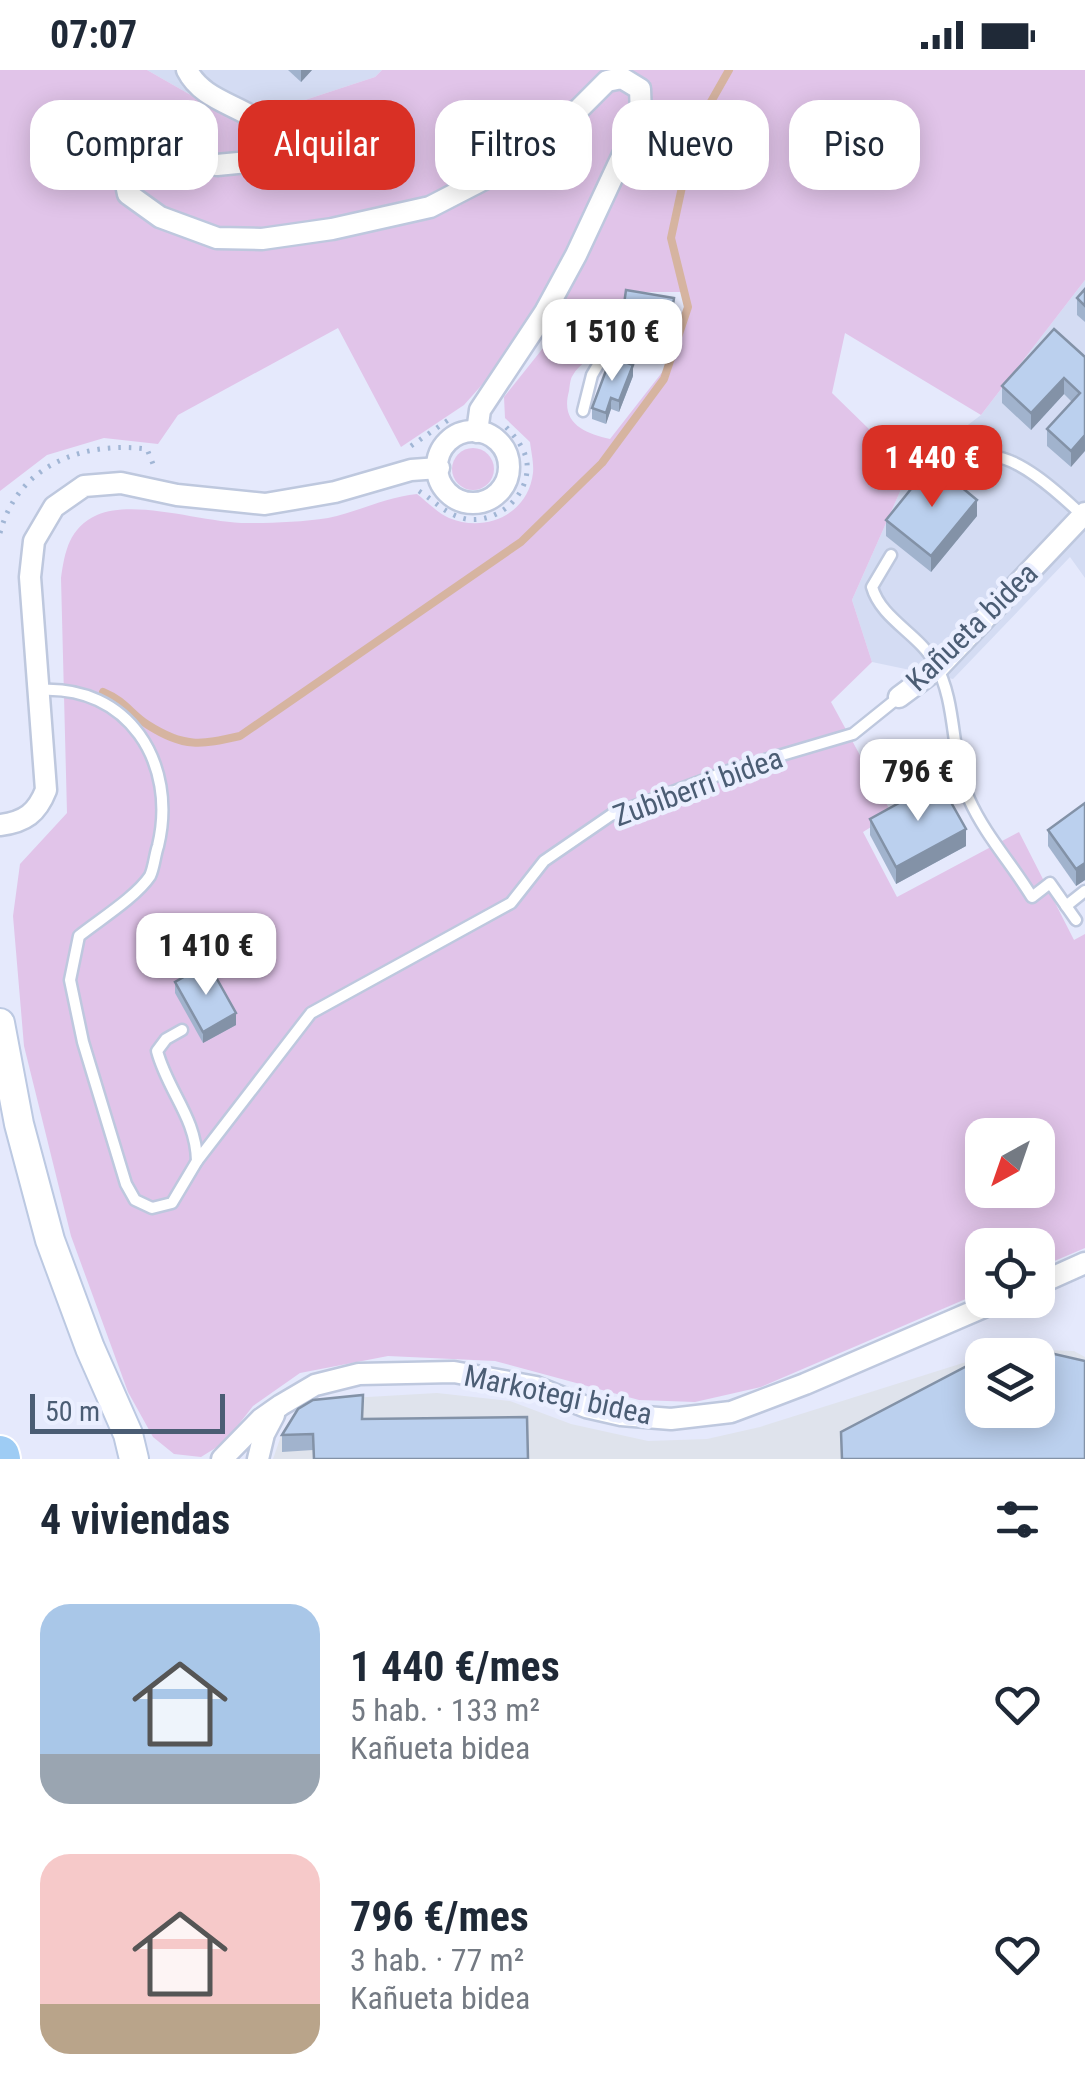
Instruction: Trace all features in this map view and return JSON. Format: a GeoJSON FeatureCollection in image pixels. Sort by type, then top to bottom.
{"type":"FeatureCollection","features":[{"type":"Feature","properties":{"kind":"main road"},"geometry":{"type":"LineString","coordinates":[[0,1023],[19,1124],[50,1240],[131,1447],[156,1459]]}},
{"type":"Feature","properties":{"kind":"street"},"geometry":{"type":"LineString","coordinates":[[186,70],[209,94],[259,118],[271,132],[270,148],[259,161],[217,165],[156,156],[133,164],[125,179],[128,194],[160,217],[216,238],[262,238],[332,229],[430,208],[496,173],[577,111],[607,80],[622,78],[640,89],[641,116],[545,312],[480,410],[476,432]]}},
{"type":"Feature","properties":{"kind":"street"},"geometry":{"type":"LineString","coordinates":[[476,432],[492,437],[507,454],[510,466],[502,490],[484,502],[460,501],[443,487],[438,468],[444,446],[454,437],[476,432]]}},
{"type":"Feature","properties":{"kind":"street"},"geometry":{"type":"LineString","coordinates":[[0,824],[22,821],[39,809],[46,790],[30,577],[34,541],[54,508],[84,486],[122,483],[177,495],[265,504],[334,492],[411,470],[438,468]]}},
{"type":"Feature","properties":{"kind":"street","name":"Kañueta bidea"},"geometry":{"type":"LineString","coordinates":[[899,697],[938,668],[1084,514]]}},
{"type":"Feature","properties":{"kind":"street"},"geometry":{"type":"LineString","coordinates":[[1055,1276],[1085,1263]]}},
{"type":"Feature","properties":{"kind":"street","name":"Markotegi bidea"},"geometry":{"type":"LineString","coordinates":[[222,1459],[261,1419],[281,1405],[316,1385],[359,1374],[454,1372],[536,1387],[586,1407],[621,1415],[670,1419],[731,1412],[965,1315]]}},
{"type":"Feature","properties":{"kind":"street"},"geometry":{"type":"LineString","coordinates":[[258,1459],[264,1434],[281,1405]]}},
{"type":"Feature","properties":{"kind":"lane"},"geometry":{"type":"LineString","coordinates":[[545,312],[598,316],[610,331],[608,348],[592,375],[583,411]]}},
{"type":"Feature","properties":{"kind":"lane"},"geometry":{"type":"LineString","coordinates":[[955,485],[981,458],[995,456],[1014,462],[1084,514]]}},
{"type":"Feature","properties":{"kind":"lane"},"geometry":{"type":"LineString","coordinates":[[891,554],[872,587],[877,605],[920,643],[938,668],[968,798],[1032,898],[1050,883],[1076,920]]}},
{"type":"Feature","properties":{"kind":"lane","name":"Zubiberri bidea"},"geometry":{"type":"LineString","coordinates":[[38,690],[58,688],[96,696],[139,730],[159,778],[162,826],[150,875],[79,936],[70,980],[106,1120],[135,1200],[152,1208],[172,1203],[197,1161],[311,1013],[511,903],[544,861],[611,815],[730,770],[853,734],[899,697]]}},
{"type":"Feature","properties":{"kind":"lane"},"geometry":{"type":"LineString","coordinates":[[1066,906],[1085,891]]}},
{"type":"Feature","properties":{"kind":"lane"},"geometry":{"type":"LineString","coordinates":[[182,1030],[166,1039],[157,1051],[196,1137],[197,1161]]}},
{"type":"Feature","properties":{"kind":"path"},"geometry":{"type":"LineString","coordinates":[[398,452],[426,438],[454,416]]}},
{"type":"Feature","properties":{"kind":"path"},"geometry":{"type":"LineString","coordinates":[[0,533],[21,491],[50,465],[88,449],[116,445],[148,449],[156,471]]}},
{"type":"Feature","properties":{"kind":"shaded area"},"geometry":{"type":"Polygon","coordinates":[[[0,70],[147,70],[200,100],[30,100],[30,190],[218,190],[218,111],[238,122],[238,190],[415,190],[415,100],[305,100],[375,77],[382,70],[1085,70],[1085,280],[981,415],[845,333],[832,393],[910,469],[852,600],[872,662],[831,702],[892,814],[863,832],[897,897],[1019,832],[1074,940],[1085,934],[1085,1248],[1055,1261],[1055,1228],[965,1228],[965,1299],[761,1387],[695,1402],[639,1400],[495,1361],[388,1356],[300,1373],[253,1406],[225,1442],[201,1457],[174,1454],[153,1437],[128,1392],[71,1236],[24,1046],[13,916],[20,864],[67,813],[61,578],[70,541],[80,527],[97,515],[132,509],[232,522],[289,522],[328,518],[417,494],[445,516],[463,522],[503,517],[523,500],[533,469],[530,442],[505,418],[504,397],[563,323],[590,321],[600,329],[602,345],[572,377],[567,402],[576,425],[610,439],[678,352],[686,292],[626,292],[619,312],[541,303],[504,360],[464,405],[401,447],[338,328],[178,415],[158,444],[104,438],[47,455],[0,491],[0,70]]]}},
{"type":"Feature","properties":{"kind":"shaded area"},"geometry":{"type":"Polygon","coordinates":[[[147,70],[382,70],[375,77],[305,100],[238,100],[238,122],[218,111],[218,100],[200,100],[147,70]]]}},
{"type":"Feature","properties":{"kind":"shaded area"},"geometry":{"type":"Polygon","coordinates":[[[1085,280],[1085,578],[1070,557],[953,679],[872,662],[852,600],[910,469],[981,415],[1085,280]]]}},
{"type":"Feature","properties":{"kind":"shaded area"},"geometry":{"type":"Polygon","coordinates":[[[473,448],[488,454],[494,469],[488,484],[473,490],[458,484],[452,469],[458,454],[473,448]]]}},
{"type":"Feature","properties":{"kind":"shaded area"},"geometry":{"type":"Polygon","coordinates":[[[1055,1350],[1074,1351],[1085,1357],[1085,1459],[273,1459],[282,1433],[306,1412],[350,1398],[437,1393],[510,1401],[571,1424],[648,1441],[707,1439],[760,1427],[965,1362],[965,1428],[1055,1428],[1055,1350]]]}},
{"type":"Feature","properties":{"kind":"building"},"geometry":{"type":"Polygon","coordinates":[[[1085,289],[1085,306],[1077,298],[1085,289]]]}},
{"type":"Feature","properties":{"kind":"building"},"geometry":{"type":"Polygon","coordinates":[[[626,290],[674,298],[670,325],[658,323],[656,338],[620,333],[626,290]]]}},
{"type":"Feature","properties":{"kind":"building"},"geometry":{"type":"Polygon","coordinates":[[[1054,329],[1085,357],[1085,435],[1071,451],[1047,429],[1080,393],[1064,378],[1031,413],[1002,386],[1054,329]]]}},
{"type":"Feature","properties":{"kind":"building"},"geometry":{"type":"Polygon","coordinates":[[[611,357],[633,365],[619,401],[611,398],[606,413],[592,408],[611,357]]]}},
{"type":"Feature","properties":{"kind":"building"},"geometry":{"type":"Polygon","coordinates":[[[932,463],[977,500],[931,556],[886,520],[932,463]]]}},
{"type":"Feature","properties":{"kind":"building"},"geometry":{"type":"Polygon","coordinates":[[[939,781],[966,829],[896,867],[870,819],[939,781]]]}},
{"type":"Feature","properties":{"kind":"building"},"geometry":{"type":"Polygon","coordinates":[[[1085,803],[1085,863],[1076,869],[1048,830],[1085,803]]]}},
{"type":"Feature","properties":{"kind":"building"},"geometry":{"type":"Polygon","coordinates":[[[208,963],[236,1013],[203,1032],[175,982],[208,963]]]}},
{"type":"Feature","properties":{"kind":"building"},"geometry":{"type":"Polygon","coordinates":[[[1055,1354],[1085,1361],[1085,1459],[842,1459],[841,1432],[965,1367],[965,1428],[1055,1428],[1055,1354]]]}},
{"type":"Feature","properties":{"kind":"building"},"geometry":{"type":"Polygon","coordinates":[[[363,1395],[362,1419],[527,1417],[528,1459],[314,1459],[313,1434],[282,1435],[298,1409],[313,1400],[363,1395]]]}},
{"type":"Feature","properties":{"kind":"waterway"},"geometry":{"type":"LineString","coordinates":[[103,692],[172,738],[203,743],[240,736],[521,542],[602,463],[664,379],[688,307],[671,238],[685,173],[704,114],[729,70]]}}]}
